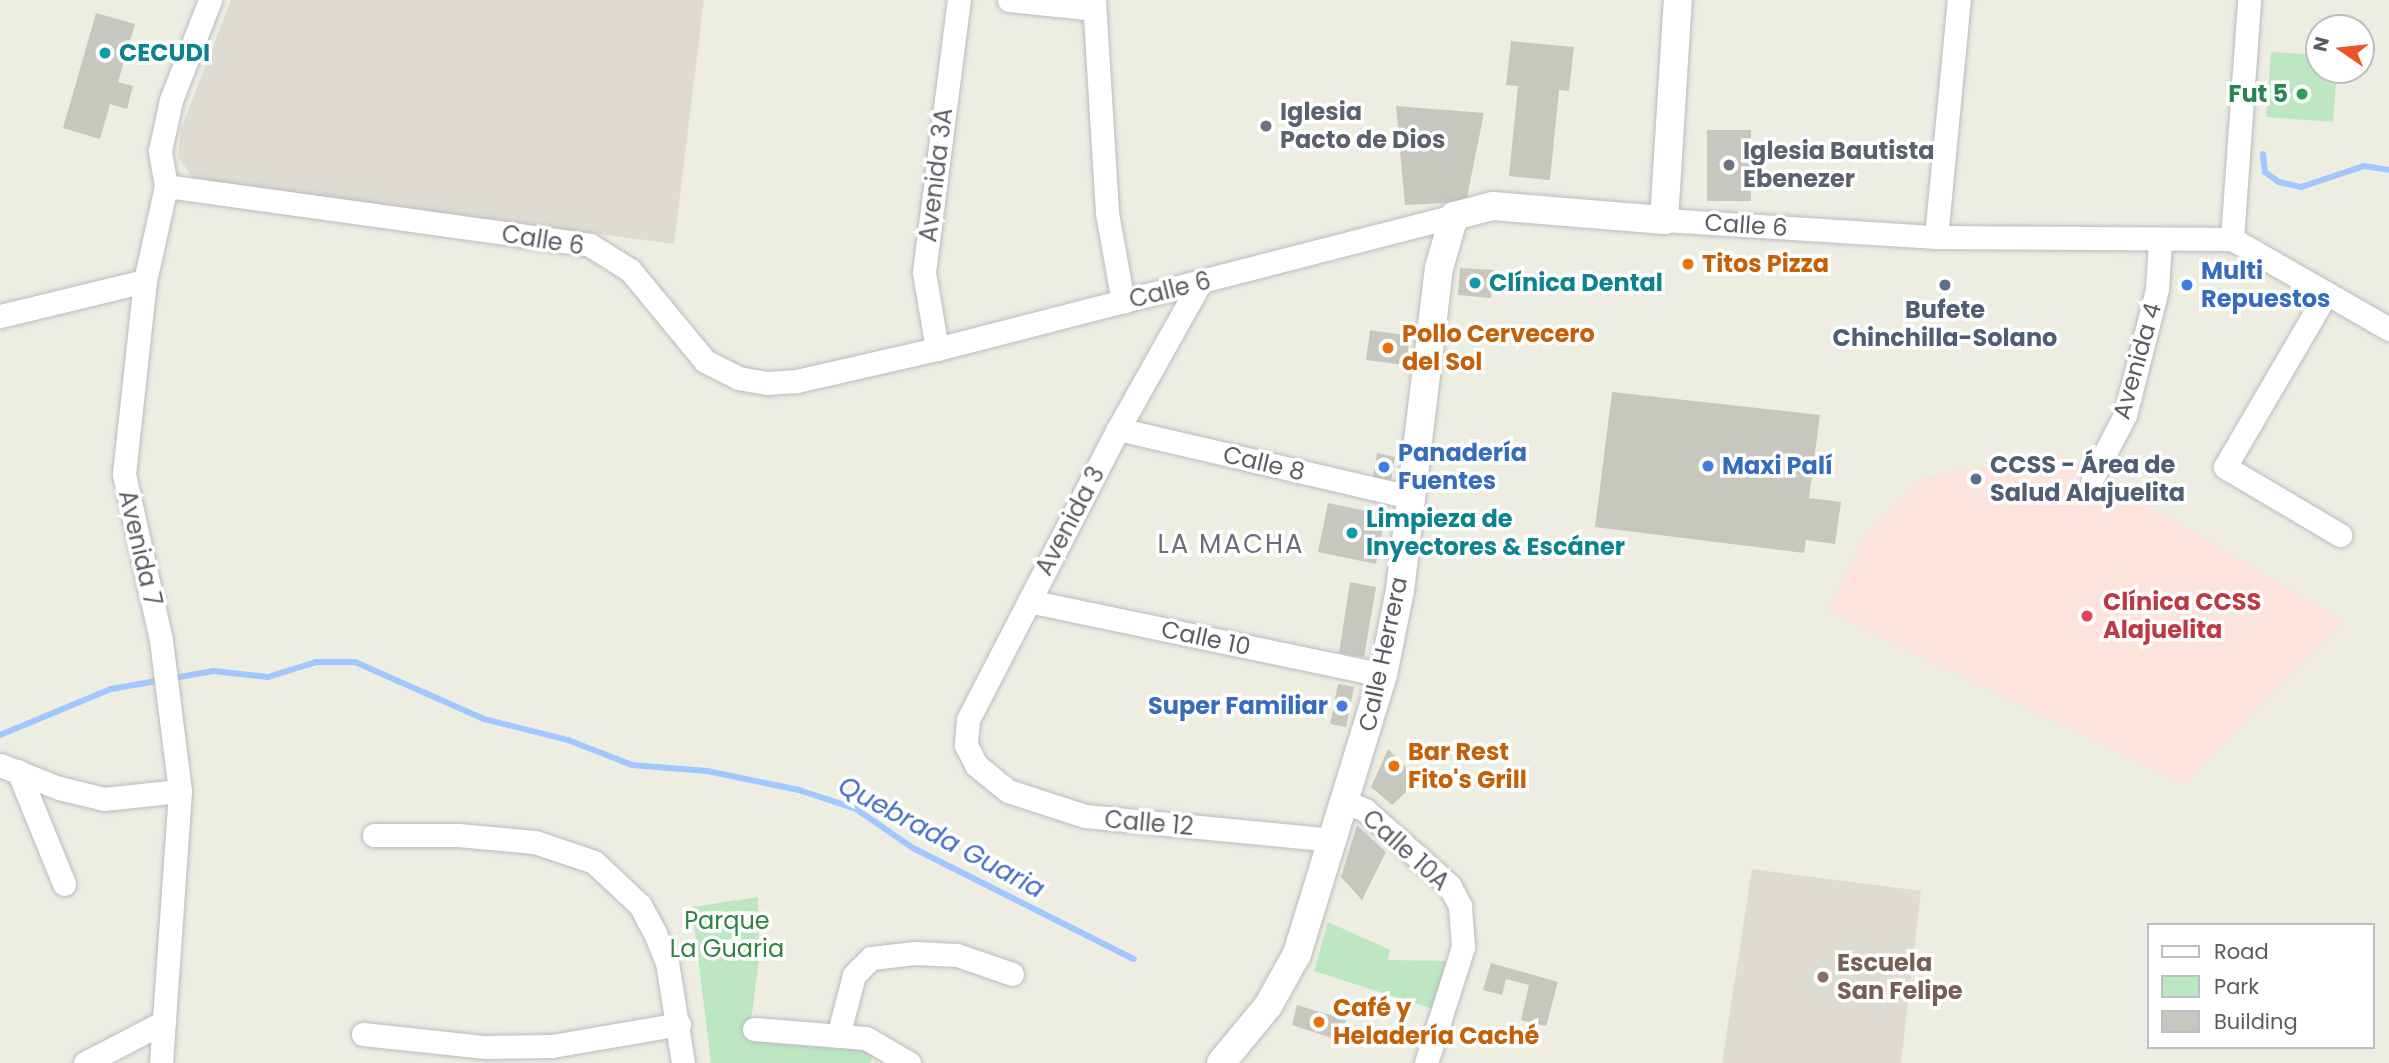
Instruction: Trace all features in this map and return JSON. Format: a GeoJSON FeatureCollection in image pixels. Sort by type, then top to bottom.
{"type":"FeatureCollection","features":[{"type":"Feature","properties":{"kind":"street","name":"Avenida 7"},"geometry":{"type":"LineString","coordinates":[[161,1063],[177,885],[180,792],[176,733],[161,640],[124,474],[145,281],[166,186],[160,151],[171,100],[210,0]]}},
{"type":"Feature","properties":{"kind":"street","name":"Avenida 3A"},"geometry":{"type":"LineString","coordinates":[[937,349],[924,272],[959,0]]}},
{"type":"Feature","properties":{"kind":"street"},"geometry":{"type":"LineString","coordinates":[[1009,0],[1094,4],[1107,213],[1123,302]]}},
{"type":"Feature","properties":{"kind":"street"},"geometry":{"type":"LineString","coordinates":[[1664,220],[1678,0]]}},
{"type":"Feature","properties":{"kind":"street"},"geometry":{"type":"LineString","coordinates":[[1936,237],[1959,0]]}},
{"type":"Feature","properties":{"kind":"street"},"geometry":{"type":"LineString","coordinates":[[2249,0],[2232,239],[2389,328]]}},
{"type":"Feature","properties":{"kind":"street","name":"Calle 6"},"geometry":{"type":"LineString","coordinates":[[166,186],[590,245],[630,270],[705,360],[752,382],[797,381],[937,349],[1493,206],[1936,237],[2160,241],[2232,239]]}},
{"type":"Feature","properties":{"kind":"street","name":"Calle Herrera"},"geometry":{"type":"LineString","coordinates":[[1221,1063],[1268,1006],[1297,954],[1383,675],[1400,590],[1439,268],[1454,216]]}},
{"type":"Feature","properties":{"kind":"street","name":"Avenida 4"},"geometry":{"type":"LineString","coordinates":[[2093,477],[2125,415],[2157,289],[2160,241]]}},
{"type":"Feature","properties":{"kind":"street"},"geometry":{"type":"LineString","coordinates":[[0,316],[145,281]]}},
{"type":"Feature","properties":{"kind":"street","name":"Avenida 3"},"geometry":{"type":"LineString","coordinates":[[976,765],[966,745],[968,720],[1118,429],[1200,283]]}},
{"type":"Feature","properties":{"kind":"street"},"geometry":{"type":"LineString","coordinates":[[2326,294],[2225,467],[2340,535]]}},
{"type":"Feature","properties":{"kind":"street","name":"Calle 8"},"geometry":{"type":"LineString","coordinates":[[1118,429],[1410,497]]}},
{"type":"Feature","properties":{"kind":"street","name":"Calle 10"},"geometry":{"type":"LineString","coordinates":[[1029,601],[1383,675]]}},
{"type":"Feature","properties":{"kind":"street","name":"Calle 12"},"geometry":{"type":"LineString","coordinates":[[976,765],[1009,791],[1085,816],[1334,840]]}},
{"type":"Feature","properties":{"kind":"street"},"geometry":{"type":"LineString","coordinates":[[9,768],[59,788],[104,799],[180,792]]}},
{"type":"Feature","properties":{"kind":"street"},"geometry":{"type":"LineString","coordinates":[[9,768],[64,884]]}},
{"type":"Feature","properties":{"kind":"street","name":"Calle 10A"},"geometry":{"type":"LineString","coordinates":[[1346,802],[1365,810],[1450,885],[1464,919],[1463,947],[1426,1063]]}},
{"type":"Feature","properties":{"kind":"street"},"geometry":{"type":"LineString","coordinates":[[373,835],[458,835],[535,842],[594,862],[640,905],[655,933],[667,962],[680,1024],[682,1063]]}},
{"type":"Feature","properties":{"kind":"street"},"geometry":{"type":"LineString","coordinates":[[838,1036],[854,975],[871,958],[915,953],[957,955],[1012,974]]}},
{"type":"Feature","properties":{"kind":"street"},"geometry":{"type":"LineString","coordinates":[[85,1063],[164,1022]]}},
{"type":"Feature","properties":{"kind":"street"},"geometry":{"type":"LineString","coordinates":[[363,1034],[485,1047],[525,1046],[680,1024]]}},
{"type":"Feature","properties":{"kind":"street"},"geometry":{"type":"LineString","coordinates":[[754,1029],[866,1038],[894,1050],[909,1063]]}},
{"type":"Feature","properties":{"kind":"shaded area"},"geometry":{"type":"Polygon","coordinates":[[[231,0],[704,0],[674,244],[194,179],[178,157],[181,129],[231,0]]]}},
{"type":"Feature","properties":{"kind":"shaded area","name":"Clínica CCSS Alajuelita"},"geometry":{"type":"Polygon","coordinates":[[[2058,452],[2343,621],[2184,785],[1828,611],[1865,536],[1924,477],[2058,452]]]}},
{"type":"Feature","properties":{"kind":"shaded area","name":"Escuela San Felipe"},"geometry":{"type":"Polygon","coordinates":[[[1752,869],[1921,891],[1901,1063],[1722,1063],[1752,869]]]}},
{"type":"Feature","properties":{"kind":"green space","name":"Fut 5"},"geometry":{"type":"Polygon","coordinates":[[[2271,52],[2305,54],[2305,84],[2336,84],[2333,122],[2266,117],[2271,52]]]}},
{"type":"Feature","properties":{"kind":"green space","name":"Parque La Guaria"},"geometry":{"type":"Polygon","coordinates":[[[758,897],[759,959],[749,1037],[876,1048],[870,1063],[711,1063],[692,907],[758,897]]]}},
{"type":"Feature","properties":{"kind":"green space"},"geometry":{"type":"Polygon","coordinates":[[[1328,922],[1390,950],[1388,960],[1448,961],[1433,1009],[1314,971],[1328,922]]]}},
{"type":"Feature","properties":{"kind":"building","name":"CECUDI"},"geometry":{"type":"Polygon","coordinates":[[[96,13],[135,24],[118,82],[133,86],[127,109],[110,104],[100,139],[63,128],[96,13]]]}},
{"type":"Feature","properties":{"kind":"building"},"geometry":{"type":"Polygon","coordinates":[[[1511,41],[1574,47],[1569,91],[1559,90],[1550,180],[1509,176],[1518,86],[1506,85],[1511,41]]]}},
{"type":"Feature","properties":{"kind":"building"},"geometry":{"type":"Polygon","coordinates":[[[1396,106],[1484,113],[1466,202],[1405,205],[1396,106]]]}},
{"type":"Feature","properties":{"kind":"building","name":"Iglesia Bautista Ebenezer"},"geometry":{"type":"Polygon","coordinates":[[[1707,130],[1751,130],[1751,201],[1707,201],[1707,130]]]}},
{"type":"Feature","properties":{"kind":"building","name":"Clínica Dental"},"geometry":{"type":"Polygon","coordinates":[[[1460,268],[1493,270],[1491,298],[1458,295],[1460,268]]]}},
{"type":"Feature","properties":{"kind":"building","name":"Pollo Cervecero del Sol"},"geometry":{"type":"Polygon","coordinates":[[[1370,330],[1410,336],[1406,365],[1366,360],[1370,330]]]}},
{"type":"Feature","properties":{"kind":"building","name":"Maxi Palí"},"geometry":{"type":"Polygon","coordinates":[[[1612,392],[1820,415],[1809,498],[1841,502],[1835,544],[1806,540],[1804,553],[1595,527],[1612,392]]]}},
{"type":"Feature","properties":{"kind":"building","name":"Panadería Fuentes"},"geometry":{"type":"Polygon","coordinates":[[[1377,453],[1395,457],[1391,480],[1373,477],[1377,453]]]}},
{"type":"Feature","properties":{"kind":"building","name":"Limpieza de Inyectores & Escáner"},"geometry":{"type":"Polygon","coordinates":[[[1328,503],[1385,515],[1376,564],[1318,552],[1328,503]]]}},
{"type":"Feature","properties":{"kind":"building"},"geometry":{"type":"Polygon","coordinates":[[[1350,582],[1376,587],[1364,657],[1339,653],[1350,582]]]}},
{"type":"Feature","properties":{"kind":"building","name":"Super Familiar"},"geometry":{"type":"Polygon","coordinates":[[[1338,684],[1354,687],[1346,727],[1330,724],[1338,684]]]}},
{"type":"Feature","properties":{"kind":"building","name":"Bar Rest Fito's Grill"},"geometry":{"type":"Polygon","coordinates":[[[1388,749],[1419,780],[1392,805],[1371,787],[1388,749]]]}},
{"type":"Feature","properties":{"kind":"building"},"geometry":{"type":"Polygon","coordinates":[[[1357,825],[1386,852],[1362,900],[1341,877],[1357,825]]]}},
{"type":"Feature","properties":{"kind":"building"},"geometry":{"type":"Polygon","coordinates":[[[1491,963],[1558,982],[1546,1026],[1521,1020],[1529,985],[1506,979],[1502,995],[1483,990],[1491,963]]]}},
{"type":"Feature","properties":{"kind":"building","name":"Café y Heladería Caché"},"geometry":{"type":"Polygon","coordinates":[[[1297,1005],[1346,1020],[1338,1040],[1292,1025],[1297,1005]]]}},
{"type":"Feature","properties":{"kind":"waterway"},"geometry":{"type":"LineString","coordinates":[[2263,154],[2265,172],[2279,182],[2301,187],[2364,166],[2389,170]]}},
{"type":"Feature","properties":{"kind":"waterway","name":"Quebrada Guaria"},"geometry":{"type":"LineString","coordinates":[[0,735],[111,689],[213,671],[268,677],[316,662],[355,662],[484,719],[568,740],[632,765],[707,771],[799,790],[856,809],[913,848],[1134,959]]}},
{"type":"Feature","properties":{"kind":"place","name":"CECUDI"},"geometry":{"type":"Point","coordinates":[105,53]}},
{"type":"Feature","properties":{"kind":"place","name":"Fut 5"},"geometry":{"type":"Point","coordinates":[2302,94]}},
{"type":"Feature","properties":{"kind":"place","name":"Iglesia Pacto de Dios"},"geometry":{"type":"Point","coordinates":[1266,126]}},
{"type":"Feature","properties":{"kind":"place","name":"Iglesia Bautista Ebenezer"},"geometry":{"type":"Point","coordinates":[1729,165]}},
{"type":"Feature","properties":{"kind":"place","name":"Titos Pizza"},"geometry":{"type":"Point","coordinates":[1688,264]}},
{"type":"Feature","properties":{"kind":"place","name":"Clínica Dental"},"geometry":{"type":"Point","coordinates":[1475,283]}},
{"type":"Feature","properties":{"kind":"place","name":"Bufete Chinchilla-Solano"},"geometry":{"type":"Point","coordinates":[1945,285]}},
{"type":"Feature","properties":{"kind":"place","name":"Multi Repuestos"},"geometry":{"type":"Point","coordinates":[2187,285]}},
{"type":"Feature","properties":{"kind":"place","name":"Pollo Cervecero del Sol"},"geometry":{"type":"Point","coordinates":[1388,348]}},
{"type":"Feature","properties":{"kind":"place","name":"Maxi Palí"},"geometry":{"type":"Point","coordinates":[1708,466]}},
{"type":"Feature","properties":{"kind":"place","name":"Panadería Fuentes"},"geometry":{"type":"Point","coordinates":[1384,467]}},
{"type":"Feature","properties":{"kind":"place","name":"CCSS - Área de Salud Alajuelita"},"geometry":{"type":"Point","coordinates":[1976,479]}},
{"type":"Feature","properties":{"kind":"place","name":"Limpieza de Inyectores & Escáner"},"geometry":{"type":"Point","coordinates":[1352,533]}},
{"type":"Feature","properties":{"kind":"place","name":"Clínica CCSS Alajuelita"},"geometry":{"type":"Point","coordinates":[2087,616]}},
{"type":"Feature","properties":{"kind":"place","name":"Super Familiar"},"geometry":{"type":"Point","coordinates":[1342,706]}},
{"type":"Feature","properties":{"kind":"place","name":"Bar Rest Fito's Grill"},"geometry":{"type":"Point","coordinates":[1394,766]}},
{"type":"Feature","properties":{"kind":"place","name":"Escuela San Felipe"},"geometry":{"type":"Point","coordinates":[1823,977]}},
{"type":"Feature","properties":{"kind":"place","name":"Café y Heladería Caché"},"geometry":{"type":"Point","coordinates":[1319,1022]}},
{"type":"Feature","properties":{"kind":"district","name":"LA MACHA"},"geometry":{"type":"Point","coordinates":[1231,545]}}]}
